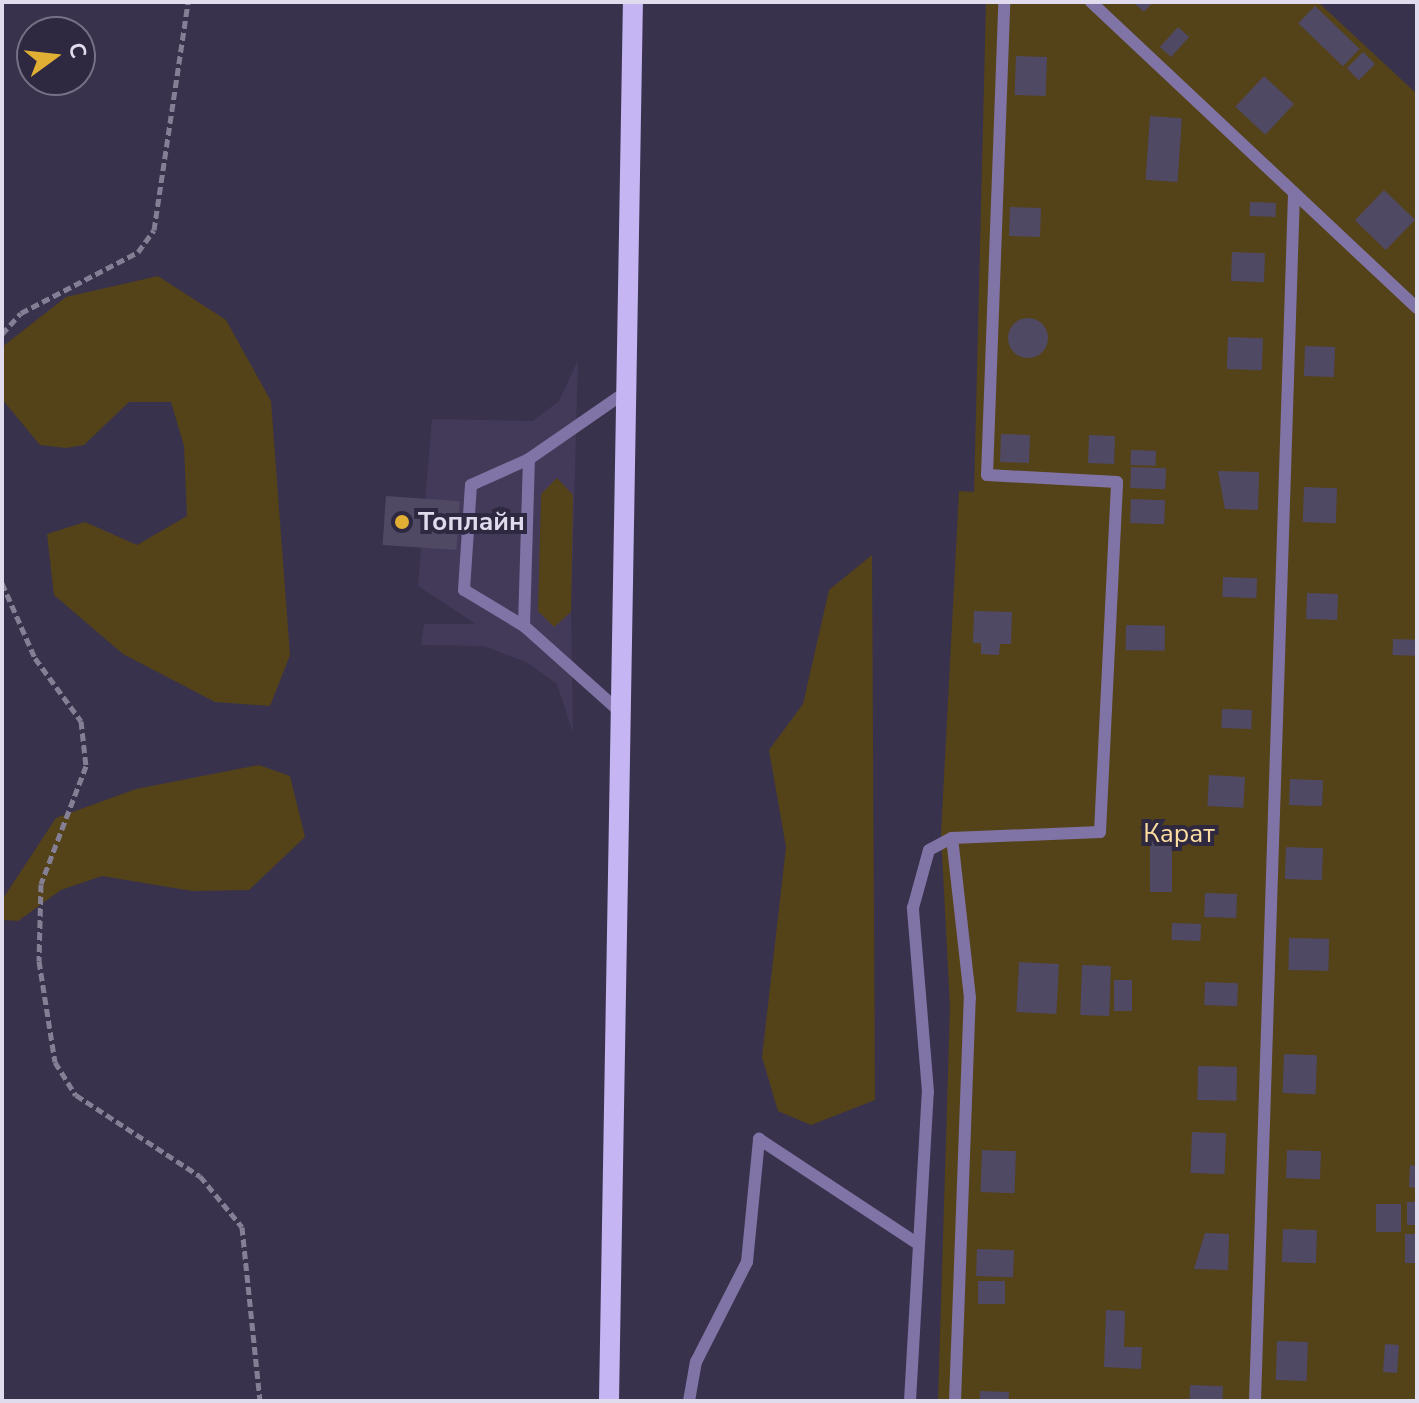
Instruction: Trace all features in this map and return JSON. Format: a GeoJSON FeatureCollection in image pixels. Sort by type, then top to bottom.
{"type":"FeatureCollection","features":[{"type":"Feature","properties":{"kind":"main road"},"geometry":{"type":"LineString","coordinates":[[609,1401],[623,394],[633,2]]}},
{"type":"Feature","properties":{"kind":"lane"},"geometry":{"type":"LineString","coordinates":[[910,1401],[915,1242],[928,1092],[913,908],[929,850],[952,838],[1080,837],[1100,832],[1105,819],[1117,482],[987,475],[1004,2]]}},
{"type":"Feature","properties":{"kind":"lane"},"geometry":{"type":"LineString","coordinates":[[1091,2],[1417,308]]}},
{"type":"Feature","properties":{"kind":"lane"},"geometry":{"type":"LineString","coordinates":[[1255,1401],[1294,193]]}},
{"type":"Feature","properties":{"kind":"lane"},"geometry":{"type":"LineString","coordinates":[[618,710],[524,626],[464,590],[471,485],[529,459],[623,394]]}},
{"type":"Feature","properties":{"kind":"lane"},"geometry":{"type":"LineString","coordinates":[[524,626],[529,459]]}},
{"type":"Feature","properties":{"kind":"lane"},"geometry":{"type":"LineString","coordinates":[[952,838],[970,998],[955,1401]]}},
{"type":"Feature","properties":{"kind":"lane"},"geometry":{"type":"LineString","coordinates":[[689,1401],[696,1362],[747,1262],[759,1139],[915,1242]]}},
{"type":"Feature","properties":{"kind":"path"},"geometry":{"type":"LineString","coordinates":[[2,334],[21,313],[138,252],[154,230],[188,2]]}},
{"type":"Feature","properties":{"kind":"path"},"geometry":{"type":"LineString","coordinates":[[2,583],[35,658],[81,721],[86,766],[41,884],[39,961],[55,1062],[76,1095],[200,1176],[242,1227],[260,1401]]}},
{"type":"Feature","properties":{"kind":"shaded area"},"geometry":{"type":"Polygon","coordinates":[[[578,360],[571,612],[573,733],[557,684],[526,662],[484,646],[421,645],[424,624],[476,624],[418,586],[432,419],[533,421],[559,401],[578,360]]]}},
{"type":"Feature","properties":{"kind":"green space","name":"Карат"},"geometry":{"type":"Polygon","coordinates":[[[986,2],[1318,2],[1417,94],[1417,1401],[938,1401],[950,1007],[941,834],[959,491],[974,492],[986,2]]]}},
{"type":"Feature","properties":{"kind":"green space"},"geometry":{"type":"Polygon","coordinates":[[[158,276],[226,320],[271,401],[290,655],[270,706],[215,702],[123,654],[54,595],[47,534],[85,522],[137,545],[187,516],[184,446],[171,402],[129,402],[84,445],[66,448],[40,445],[2,399],[2,347],[66,297],[158,276]]]}},
{"type":"Feature","properties":{"kind":"green space"},"geometry":{"type":"Polygon","coordinates":[[[557,478],[573,495],[571,612],[554,627],[538,611],[541,494],[557,478]]]}},
{"type":"Feature","properties":{"kind":"green space"},"geometry":{"type":"Polygon","coordinates":[[[872,555],[875,1100],[811,1125],[778,1111],[762,1057],[786,847],[769,750],[803,704],[829,590],[872,555]]]}},
{"type":"Feature","properties":{"kind":"green space"},"geometry":{"type":"Polygon","coordinates":[[[259,765],[290,776],[305,837],[249,890],[192,891],[102,876],[61,890],[18,921],[2,920],[2,900],[56,818],[136,789],[259,765]]]}},
{"type":"Feature","properties":{"kind":"building"},"geometry":{"type":"Polygon","coordinates":[[[1133,2],[1153,2],[1144,12],[1133,2]]]}},
{"type":"Feature","properties":{"kind":"building"},"geometry":{"type":"Polygon","coordinates":[[[1315,6],[1360,49],[1343,66],[1298,23],[1315,6]]]}},
{"type":"Feature","properties":{"kind":"building"},"geometry":{"type":"Polygon","coordinates":[[[1178,27],[1189,37],[1171,57],[1160,47],[1178,27]]]}},
{"type":"Feature","properties":{"kind":"building"},"geometry":{"type":"Polygon","coordinates":[[[1363,52],[1375,64],[1359,80],[1347,68],[1363,52]]]}},
{"type":"Feature","properties":{"kind":"building"},"geometry":{"type":"Polygon","coordinates":[[[1016,56],[1047,57],[1046,96],[1015,95],[1016,56]]]}},
{"type":"Feature","properties":{"kind":"building"},"geometry":{"type":"Polygon","coordinates":[[[1264,76],[1294,104],[1265,135],[1235,107],[1264,76]]]}},
{"type":"Feature","properties":{"kind":"building"},"geometry":{"type":"Polygon","coordinates":[[[1150,116],[1182,118],[1177,182],[1146,180],[1150,116]]]}},
{"type":"Feature","properties":{"kind":"building"},"geometry":{"type":"Polygon","coordinates":[[[1384,190],[1415,220],[1386,250],[1355,220],[1384,190]]]}},
{"type":"Feature","properties":{"kind":"building"},"geometry":{"type":"Polygon","coordinates":[[[1250,202],[1276,203],[1275,217],[1250,216],[1250,202]]]}},
{"type":"Feature","properties":{"kind":"building"},"geometry":{"type":"Polygon","coordinates":[[[1010,207],[1041,208],[1040,237],[1009,236],[1010,207]]]}},
{"type":"Feature","properties":{"kind":"building"},"geometry":{"type":"Polygon","coordinates":[[[1232,252],[1265,253],[1264,282],[1231,281],[1232,252]]]}},
{"type":"Feature","properties":{"kind":"building"},"geometry":{"type":"Polygon","coordinates":[[[1028,318],[1042,324],[1048,338],[1042,352],[1028,358],[1014,352],[1008,338],[1014,324],[1028,318]]]}},
{"type":"Feature","properties":{"kind":"building"},"geometry":{"type":"Polygon","coordinates":[[[1228,337],[1263,338],[1262,370],[1227,369],[1228,337]]]}},
{"type":"Feature","properties":{"kind":"building"},"geometry":{"type":"Polygon","coordinates":[[[1305,346],[1335,347],[1334,377],[1304,376],[1305,346]]]}},
{"type":"Feature","properties":{"kind":"building"},"geometry":{"type":"Polygon","coordinates":[[[1001,434],[1030,435],[1029,463],[1000,462],[1001,434]]]}},
{"type":"Feature","properties":{"kind":"building"},"geometry":{"type":"Polygon","coordinates":[[[1089,435],[1115,436],[1114,464],[1088,463],[1089,435]]]}},
{"type":"Feature","properties":{"kind":"building"},"geometry":{"type":"Polygon","coordinates":[[[1131,450],[1156,451],[1155,466],[1130,465],[1131,450]]]}},
{"type":"Feature","properties":{"kind":"building"},"geometry":{"type":"Polygon","coordinates":[[[1131,467],[1166,468],[1165,489],[1130,488],[1131,467]]]}},
{"type":"Feature","properties":{"kind":"building"},"geometry":{"type":"Polygon","coordinates":[[[1218,471],[1259,472],[1258,510],[1225,509],[1218,471]]]}},
{"type":"Feature","properties":{"kind":"building"},"geometry":{"type":"Polygon","coordinates":[[[1304,487],[1337,488],[1336,523],[1303,522],[1304,487]]]}},
{"type":"Feature","properties":{"kind":"building"},"geometry":{"type":"Polygon","coordinates":[[[386,496],[460,501],[456,550],[383,545],[386,496]]]}},
{"type":"Feature","properties":{"kind":"building"},"geometry":{"type":"Polygon","coordinates":[[[1131,499],[1165,500],[1164,524],[1130,523],[1131,499]]]}},
{"type":"Feature","properties":{"kind":"building"},"geometry":{"type":"Polygon","coordinates":[[[1223,577],[1257,578],[1256,598],[1222,597],[1223,577]]]}},
{"type":"Feature","properties":{"kind":"building"},"geometry":{"type":"Polygon","coordinates":[[[1307,593],[1338,594],[1337,620],[1306,619],[1307,593]]]}},
{"type":"Feature","properties":{"kind":"building"},"geometry":{"type":"Polygon","coordinates":[[[974,611],[1012,612],[1011,644],[1000,644],[999,655],[981,654],[981,643],[973,643],[974,611]]]}},
{"type":"Feature","properties":{"kind":"building"},"geometry":{"type":"Polygon","coordinates":[[[1126,625],[1165,626],[1165,651],[1126,650],[1126,625]]]}},
{"type":"Feature","properties":{"kind":"building"},"geometry":{"type":"Polygon","coordinates":[[[1393,639],[1416,640],[1415,656],[1392,655],[1393,639]]]}},
{"type":"Feature","properties":{"kind":"building"},"geometry":{"type":"Polygon","coordinates":[[[1222,709],[1252,710],[1251,729],[1221,728],[1222,709]]]}},
{"type":"Feature","properties":{"kind":"building"},"geometry":{"type":"Polygon","coordinates":[[[1209,775],[1245,777],[1243,808],[1207,806],[1209,775]]]}},
{"type":"Feature","properties":{"kind":"building"},"geometry":{"type":"Polygon","coordinates":[[[1290,779],[1323,780],[1322,806],[1289,805],[1290,779]]]}},
{"type":"Feature","properties":{"kind":"building"},"geometry":{"type":"Polygon","coordinates":[[[1150,834],[1172,834],[1172,892],[1150,892],[1150,834]]]}},
{"type":"Feature","properties":{"kind":"building"},"geometry":{"type":"Polygon","coordinates":[[[1286,847],[1323,848],[1322,880],[1285,879],[1286,847]]]}},
{"type":"Feature","properties":{"kind":"building"},"geometry":{"type":"Polygon","coordinates":[[[1205,893],[1237,894],[1236,918],[1204,917],[1205,893]]]}},
{"type":"Feature","properties":{"kind":"building"},"geometry":{"type":"Polygon","coordinates":[[[1172,923],[1201,924],[1200,941],[1171,940],[1172,923]]]}},
{"type":"Feature","properties":{"kind":"building"},"geometry":{"type":"Polygon","coordinates":[[[1289,938],[1329,939],[1328,971],[1288,970],[1289,938]]]}},
{"type":"Feature","properties":{"kind":"building"},"geometry":{"type":"Polygon","coordinates":[[[1019,962],[1059,964],[1056,1014],[1016,1012],[1019,962]]]}},
{"type":"Feature","properties":{"kind":"building"},"geometry":{"type":"Polygon","coordinates":[[[1082,965],[1111,966],[1109,1016],[1080,1015],[1082,965]]]}},
{"type":"Feature","properties":{"kind":"building"},"geometry":{"type":"Polygon","coordinates":[[[1114,980],[1132,980],[1132,1011],[1114,1011],[1114,980]]]}},
{"type":"Feature","properties":{"kind":"building"},"geometry":{"type":"Polygon","coordinates":[[[1205,982],[1238,983],[1237,1006],[1204,1005],[1205,982]]]}},
{"type":"Feature","properties":{"kind":"building"},"geometry":{"type":"Polygon","coordinates":[[[1284,1054],[1317,1055],[1316,1094],[1283,1093],[1284,1054]]]}},
{"type":"Feature","properties":{"kind":"building"},"geometry":{"type":"Polygon","coordinates":[[[1198,1066],[1237,1067],[1236,1101],[1197,1100],[1198,1066]]]}},
{"type":"Feature","properties":{"kind":"building"},"geometry":{"type":"Polygon","coordinates":[[[1192,1132],[1226,1133],[1225,1174],[1191,1173],[1192,1132]]]}},
{"type":"Feature","properties":{"kind":"building"},"geometry":{"type":"Polygon","coordinates":[[[982,1150],[1016,1151],[1015,1193],[981,1192],[982,1150]]]}},
{"type":"Feature","properties":{"kind":"building"},"geometry":{"type":"Polygon","coordinates":[[[1287,1150],[1321,1151],[1320,1179],[1286,1178],[1287,1150]]]}},
{"type":"Feature","properties":{"kind":"building"},"geometry":{"type":"Polygon","coordinates":[[[1410,1165],[1417,1166],[1417,1188],[1409,1187],[1410,1165]]]}},
{"type":"Feature","properties":{"kind":"building"},"geometry":{"type":"Polygon","coordinates":[[[1407,1202],[1417,1202],[1417,1225],[1407,1225],[1407,1202]]]}},
{"type":"Feature","properties":{"kind":"building"},"geometry":{"type":"Polygon","coordinates":[[[1376,1204],[1401,1204],[1401,1232],[1376,1232],[1376,1204]]]}},
{"type":"Feature","properties":{"kind":"building"},"geometry":{"type":"Polygon","coordinates":[[[1283,1229],[1317,1230],[1316,1263],[1282,1262],[1283,1229]]]}},
{"type":"Feature","properties":{"kind":"building"},"geometry":{"type":"Polygon","coordinates":[[[1205,1233],[1229,1234],[1228,1270],[1194,1269],[1205,1233]]]}},
{"type":"Feature","properties":{"kind":"building"},"geometry":{"type":"Polygon","coordinates":[[[1405,1234],[1417,1234],[1417,1263],[1405,1263],[1405,1234]]]}},
{"type":"Feature","properties":{"kind":"building"},"geometry":{"type":"Polygon","coordinates":[[[977,1249],[1014,1250],[1013,1277],[976,1276],[977,1249]]]}},
{"type":"Feature","properties":{"kind":"building"},"geometry":{"type":"Polygon","coordinates":[[[978,1281],[1005,1281],[1005,1304],[978,1304],[978,1281]]]}},
{"type":"Feature","properties":{"kind":"building"},"geometry":{"type":"Polygon","coordinates":[[[1106,1310],[1125,1311],[1124,1347],[1142,1347],[1141,1369],[1104,1367],[1106,1310]]]}},
{"type":"Feature","properties":{"kind":"building"},"geometry":{"type":"Polygon","coordinates":[[[1277,1341],[1308,1342],[1307,1381],[1276,1380],[1277,1341]]]}},
{"type":"Feature","properties":{"kind":"building"},"geometry":{"type":"Polygon","coordinates":[[[1385,1344],[1399,1345],[1397,1373],[1383,1372],[1385,1344]]]}},
{"type":"Feature","properties":{"kind":"building"},"geometry":{"type":"Polygon","coordinates":[[[1190,1385],[1223,1386],[1222,1401],[1189,1401],[1190,1385]]]}},
{"type":"Feature","properties":{"kind":"building"},"geometry":{"type":"Polygon","coordinates":[[[980,1391],[1009,1392],[1009,1401],[980,1401],[980,1391]]]}},
{"type":"Feature","properties":{"kind":"place","name":"Топлайн"},"geometry":{"type":"Point","coordinates":[402,522]}}]}
